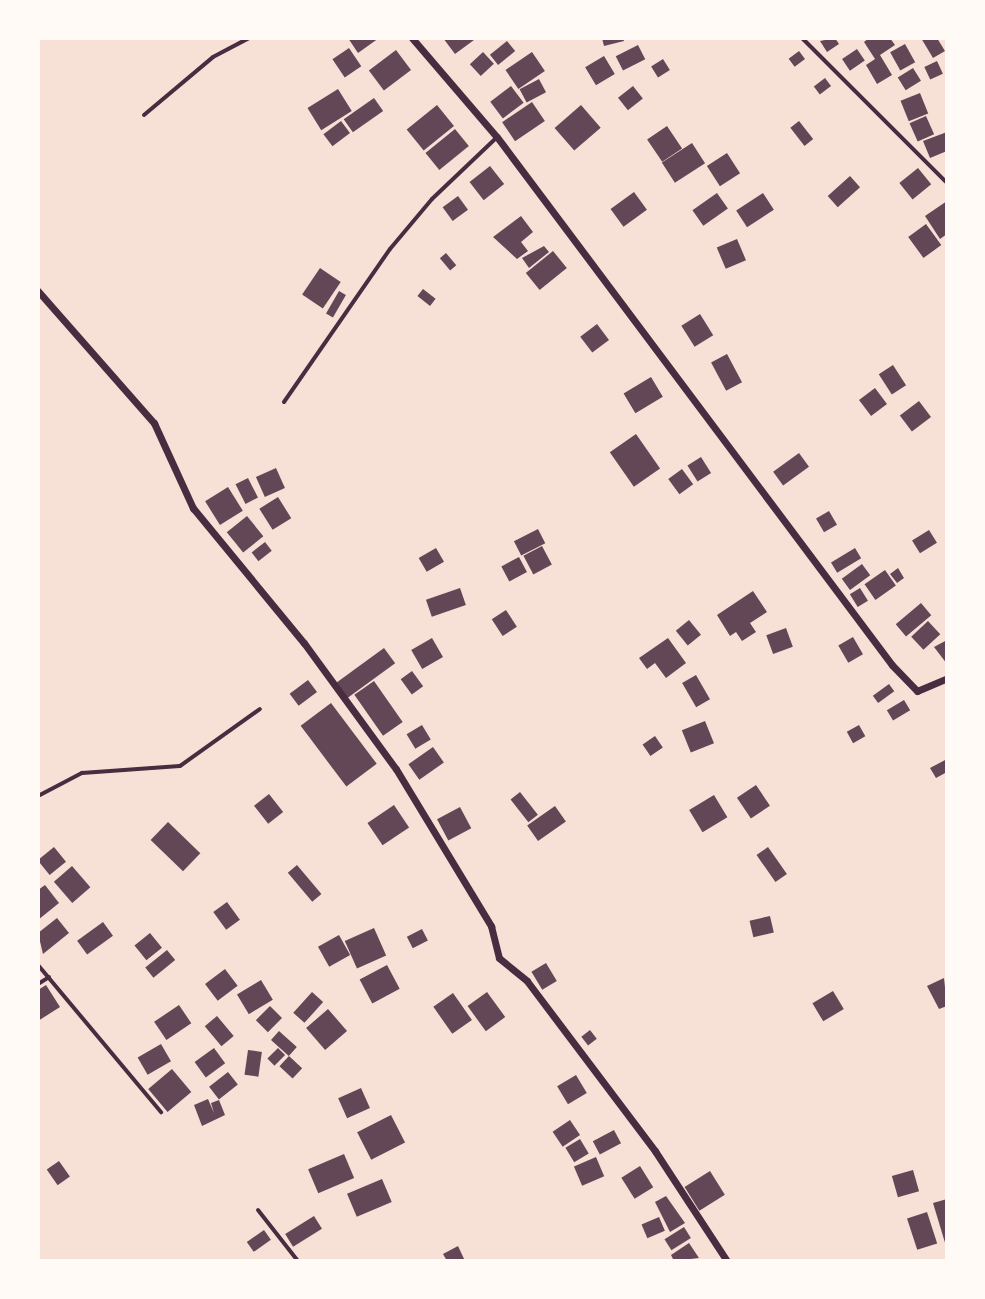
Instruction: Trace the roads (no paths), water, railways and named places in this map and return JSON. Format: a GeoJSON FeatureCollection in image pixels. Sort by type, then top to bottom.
{"type":"FeatureCollection","features":[{"type":"Feature","properties":{"kind":"street"},"geometry":{"type":"LineString","coordinates":[[412,38],[497,137],[892,665],[917,691],[947,678]]}},
{"type":"Feature","properties":{"kind":"street"},"geometry":{"type":"LineString","coordinates":[[38,291],[154,423],[193,508],[304,643],[396,769],[491,926],[499,958],[527,981],[655,1151],[727,1261]]}},
{"type":"Feature","properties":{"kind":"lane"},"geometry":{"type":"LineString","coordinates":[[144,115],[213,57],[249,38]]}},
{"type":"Feature","properties":{"kind":"lane"},"geometry":{"type":"LineString","coordinates":[[802,38],[947,183]]}},
{"type":"Feature","properties":{"kind":"lane"},"geometry":{"type":"LineString","coordinates":[[284,402],[390,249],[440,190],[497,137]]}},
{"type":"Feature","properties":{"kind":"lane"},"geometry":{"type":"LineString","coordinates":[[38,796],[82,773],[180,766],[260,709]]}},
{"type":"Feature","properties":{"kind":"lane"},"geometry":{"type":"LineString","coordinates":[[38,965],[161,1112]]}},
{"type":"Feature","properties":{"kind":"lane"},"geometry":{"type":"LineString","coordinates":[[38,984],[49,977]]}},
{"type":"Feature","properties":{"kind":"lane"},"geometry":{"type":"LineString","coordinates":[[258,1210],[298,1261]]}}]}
